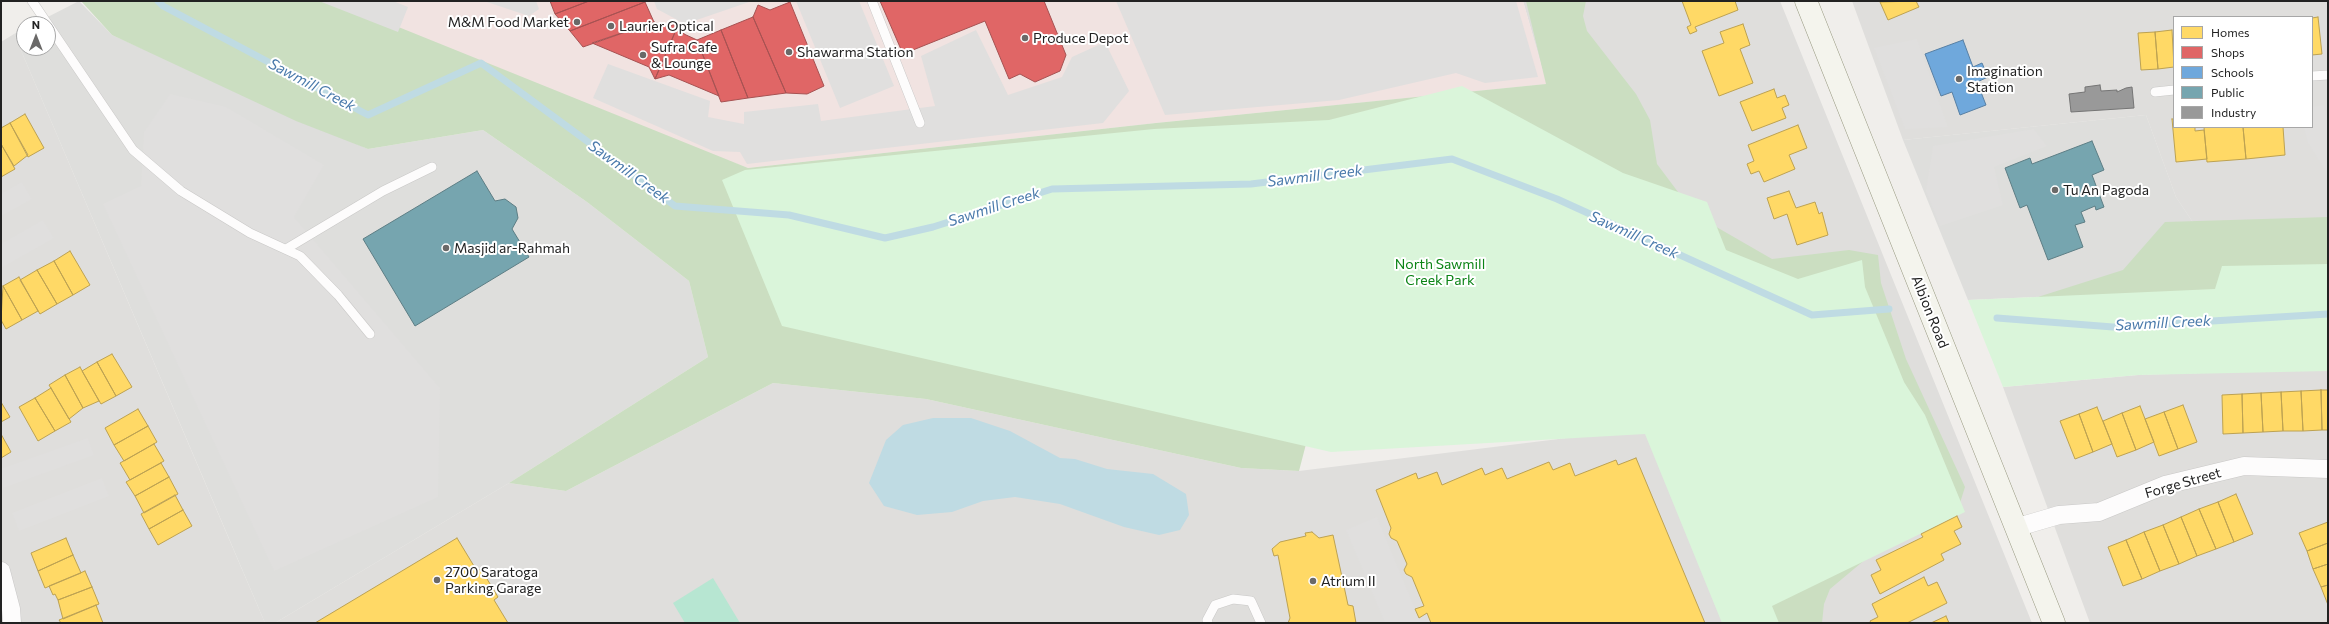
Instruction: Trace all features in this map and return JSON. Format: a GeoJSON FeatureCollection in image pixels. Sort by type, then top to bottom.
{"type":"FeatureCollection","features":[{"type":"Feature","properties":{"kind":"street","name":"Albion Road"},"geometry":{"type":"LineString","coordinates":[[1806,1],[1963,396],[2018,527],[2054,623]]}},
{"type":"Feature","properties":{"kind":"street","name":"Forge Street"},"geometry":{"type":"LineString","coordinates":[[2018,527],[2059,515],[2099,512],[2165,485],[2244,466],[2325,467],[2328,469]]}},
{"type":"Feature","properties":{"kind":"street"},"geometry":{"type":"LineString","coordinates":[[1,572],[11,609],[12,623]]}},
{"type":"Feature","properties":{"kind":"lane"},"geometry":{"type":"LineString","coordinates":[[32,1],[133,150],[182,191],[250,233],[300,256],[338,294],[370,334]]}},
{"type":"Feature","properties":{"kind":"lane"},"geometry":{"type":"LineString","coordinates":[[872,1],[920,123]]}},
{"type":"Feature","properties":{"kind":"lane"},"geometry":{"type":"LineString","coordinates":[[2313,76],[2328,75]]}},
{"type":"Feature","properties":{"kind":"lane"},"geometry":{"type":"LineString","coordinates":[[2155,92],[2173,90]]}},
{"type":"Feature","properties":{"kind":"lane"},"geometry":{"type":"LineString","coordinates":[[286,249],[383,191],[432,167]]}},
{"type":"Feature","properties":{"kind":"lane"},"geometry":{"type":"LineString","coordinates":[[1208,623],[1207,620],[1215,605],[1233,599],[1251,601],[1261,623]]}},
{"type":"Feature","properties":{"kind":"shaded area"},"geometry":{"type":"Polygon","coordinates":[[[79,1],[112,35],[368,149],[483,130],[587,202],[689,281],[708,357],[509,483],[275,623],[265,623],[23,56],[56,56],[56,16],[50,16],[79,1]]]}},
{"type":"Feature","properties":{"kind":"shaded area"},"geometry":{"type":"Polygon","coordinates":[[[301,1],[1523,1],[1547,84],[1156,123],[748,168],[301,1]]]}},
{"type":"Feature","properties":{"kind":"shaded area"},"geometry":{"type":"Polygon","coordinates":[[[319,1],[393,1],[408,7],[398,32],[319,1]]]}},
{"type":"Feature","properties":{"kind":"shaded area"},"geometry":{"type":"Polygon","coordinates":[[[484,1],[536,1],[539,9],[529,16],[484,1]]]}},
{"type":"Feature","properties":{"kind":"shaded area"},"geometry":{"type":"Polygon","coordinates":[[[654,1],[752,1],[685,24],[657,9],[654,1]]]}},
{"type":"Feature","properties":{"kind":"shaded area"},"geometry":{"type":"Polygon","coordinates":[[[796,1],[859,1],[894,86],[840,108],[796,1]]]}},
{"type":"Feature","properties":{"kind":"shaded area"},"geometry":{"type":"Polygon","coordinates":[[[1116,1],[1516,1],[1538,77],[1485,83],[1456,73],[1339,100],[1165,115],[1116,1]]]}},
{"type":"Feature","properties":{"kind":"shaded area"},"geometry":{"type":"Polygon","coordinates":[[[1523,1],[1780,1],[2032,623],[275,623],[509,483],[566,491],[773,383],[926,399],[1241,468],[1299,471],[1656,427],[1601,276],[1523,1]]]}},
{"type":"Feature","properties":{"kind":"shaded area"},"geometry":{"type":"Polygon","coordinates":[[[1852,1],[2328,1],[2328,264],[2222,266],[2176,197],[2146,115],[1903,140],[1852,1]]]}},
{"type":"Feature","properties":{"kind":"shaded area"},"geometry":{"type":"Polygon","coordinates":[[[976,30],[1008,95],[1062,77],[1072,57],[1105,42],[1129,91],[1103,123],[747,164],[740,152],[713,151],[593,98],[608,64],[710,101],[708,117],[744,124],[744,112],[818,104],[821,121],[935,106],[921,56],[976,30]]]}},
{"type":"Feature","properties":{"kind":"shaded area"},"geometry":{"type":"Polygon","coordinates":[[[14,34],[16,39],[16,56],[23,56],[265,623],[1,623],[1,42],[14,34]]]}},
{"type":"Feature","properties":{"kind":"shaded area"},"geometry":{"type":"Polygon","coordinates":[[[1917,39],[1948,127],[1905,129],[1874,48],[1917,39]]]}},
{"type":"Feature","properties":{"kind":"shaded area"},"geometry":{"type":"Polygon","coordinates":[[[170,94],[226,107],[324,165],[294,217],[440,388],[438,497],[274,571],[103,204],[141,186],[144,132],[170,94]]]}},
{"type":"Feature","properties":{"kind":"shaded area"},"geometry":{"type":"Polygon","coordinates":[[[2324,105],[2328,124],[2328,175],[2308,143],[2304,128],[2313,128],[2313,107],[2324,105]]]}},
{"type":"Feature","properties":{"kind":"shaded area"},"geometry":{"type":"Polygon","coordinates":[[[2146,115],[2176,197],[2222,266],[2216,289],[1968,300],[1903,140],[2146,115]]]}},
{"type":"Feature","properties":{"kind":"shaded area"},"geometry":{"type":"Polygon","coordinates":[[[2034,129],[2047,146],[1994,167],[2003,205],[1940,226],[1926,191],[1933,146],[2034,129]]]}},
{"type":"Feature","properties":{"kind":"shaded area"},"geometry":{"type":"Polygon","coordinates":[[[22,182],[32,199],[1,216],[1,194],[22,182]]]}},
{"type":"Feature","properties":{"kind":"shaded area"},"geometry":{"type":"Polygon","coordinates":[[[43,220],[54,238],[1,268],[1,244],[43,220]]]}},
{"type":"Feature","properties":{"kind":"shaded area"},"geometry":{"type":"Polygon","coordinates":[[[2328,369],[2328,623],[2090,623],[2003,387],[2138,375],[2328,369]]]}},
{"type":"Feature","properties":{"kind":"shaded area"},"geometry":{"type":"Polygon","coordinates":[[[88,438],[94,455],[3,488],[1,469],[88,438]]]}},
{"type":"Feature","properties":{"kind":"shaded area"},"geometry":{"type":"Polygon","coordinates":[[[102,478],[109,496],[19,531],[12,513],[102,478]]]}},
{"type":"Feature","properties":{"kind":"shaded area"},"geometry":{"type":"Polygon","coordinates":[[[1377,517],[1421,623],[1385,623],[1346,530],[1377,517]]]}},
{"type":"Feature","properties":{"kind":"green space","name":"North Sawmill Creek Park"},"geometry":{"type":"Polygon","coordinates":[[[81,1],[334,1],[748,168],[1156,123],[1546,84],[1526,1],[1586,1],[1583,16],[1587,31],[1636,94],[1650,120],[1657,164],[1684,200],[1706,221],[1772,259],[1849,250],[1878,255],[1881,283],[1906,359],[1965,487],[1960,503],[1891,538],[1830,589],[1824,604],[1822,623],[1742,623],[1669,432],[1350,275],[1299,471],[1241,468],[926,399],[773,383],[566,491],[509,483],[708,357],[689,281],[587,202],[483,130],[368,149],[296,121],[112,35],[81,1]]]}},
{"type":"Feature","properties":{"kind":"green space","name":"North Sawmill Creek Park"},"geometry":{"type":"Polygon","coordinates":[[[1462,86],[1623,173],[1707,202],[1726,250],[1798,279],[1862,260],[1865,287],[1904,382],[1925,415],[1965,512],[1772,606],[1779,623],[1722,623],[1645,434],[1331,452],[782,326],[722,180],[745,170],[1154,129],[1329,120],[1462,86]]]}},
{"type":"Feature","properties":{"kind":"green space"},"geometry":{"type":"Polygon","coordinates":[[[2328,217],[2328,359],[2000,309],[2123,270],[2165,222],[2328,217]]]}},
{"type":"Feature","properties":{"kind":"green space"},"geometry":{"type":"Polygon","coordinates":[[[2328,264],[2328,371],[2138,375],[2003,387],[1968,300],[2215,289],[2222,266],[2328,264]]]}},
{"type":"Feature","properties":{"kind":"green space"},"geometry":{"type":"Polygon","coordinates":[[[713,578],[740,623],[685,623],[673,603],[713,578]]]}},
{"type":"Feature","properties":{"kind":"water"},"geometry":{"type":"Polygon","coordinates":[[[933,418],[971,418],[1010,431],[1060,458],[1075,459],[1107,469],[1153,474],[1186,494],[1189,515],[1180,530],[1159,535],[1124,527],[1060,504],[1015,497],[983,501],[952,512],[917,515],[884,506],[869,483],[886,440],[903,425],[933,418]]]}},
{"type":"Feature","properties":{"kind":"building: Homes"},"geometry":{"type":"Polygon","coordinates":[[[1682,1],[1735,1],[1738,10],[1695,27],[1697,31],[1690,34],[1687,27],[1691,25],[1682,1]]]}},
{"type":"Feature","properties":{"kind":"building: Homes"},"geometry":{"type":"Polygon","coordinates":[[[1916,1],[1919,7],[1888,20],[1880,2],[1916,1]]]}},
{"type":"Feature","properties":{"kind":"building: Homes"},"geometry":{"type":"Polygon","coordinates":[[[2318,17],[2322,54],[2313,55],[2313,18],[2318,17]]]}},
{"type":"Feature","properties":{"kind":"building: Homes"},"geometry":{"type":"Polygon","coordinates":[[[1743,24],[1750,45],[1740,49],[1753,83],[1719,96],[1702,51],[1724,43],[1720,32],[1743,24]]]}},
{"type":"Feature","properties":{"kind":"building: Homes"},"geometry":{"type":"Polygon","coordinates":[[[2172,30],[2173,67],[2158,69],[2155,32],[2172,30]]]}},
{"type":"Feature","properties":{"kind":"building: Homes"},"geometry":{"type":"Polygon","coordinates":[[[2155,32],[2158,69],[2141,70],[2138,33],[2155,32]]]}},
{"type":"Feature","properties":{"kind":"building: Homes"},"geometry":{"type":"Polygon","coordinates":[[[1774,89],[1777,98],[1785,95],[1789,105],[1782,108],[1786,118],[1752,131],[1740,102],[1774,89]]]}},
{"type":"Feature","properties":{"kind":"building: Homes"},"geometry":{"type":"Polygon","coordinates":[[[25,114],[44,148],[28,157],[10,123],[25,114]]]}},
{"type":"Feature","properties":{"kind":"building: Homes"},"geometry":{"type":"Polygon","coordinates":[[[2172,119],[2173,128],[2195,128],[2195,131],[2204,130],[2207,159],[2176,162],[2172,119]]]}},
{"type":"Feature","properties":{"kind":"building: Homes"},"geometry":{"type":"Polygon","coordinates":[[[10,123],[28,155],[14,166],[1,144],[1,128],[10,123]]]}},
{"type":"Feature","properties":{"kind":"building: Homes"},"geometry":{"type":"Polygon","coordinates":[[[1798,125],[1807,148],[1789,155],[1795,169],[1764,182],[1759,171],[1751,174],[1747,164],[1754,161],[1748,145],[1798,125]]]}},
{"type":"Feature","properties":{"kind":"building: Homes"},"geometry":{"type":"Polygon","coordinates":[[[2204,128],[2243,128],[2246,159],[2207,162],[2204,128]]]}},
{"type":"Feature","properties":{"kind":"building: Homes"},"geometry":{"type":"Polygon","coordinates":[[[2243,128],[2283,128],[2285,155],[2246,159],[2243,128]]]}},
{"type":"Feature","properties":{"kind":"building: Homes"},"geometry":{"type":"Polygon","coordinates":[[[1,144],[15,169],[1,177],[1,144]]]}},
{"type":"Feature","properties":{"kind":"building: Homes"},"geometry":{"type":"Polygon","coordinates":[[[1789,191],[1796,208],[1815,202],[1819,214],[1822,212],[1828,235],[1797,245],[1787,214],[1774,219],[1767,198],[1789,191]]]}},
{"type":"Feature","properties":{"kind":"building: Homes"},"geometry":{"type":"Polygon","coordinates":[[[70,251],[90,285],[73,295],[54,261],[70,251]]]}},
{"type":"Feature","properties":{"kind":"building: Homes"},"geometry":{"type":"Polygon","coordinates":[[[54,261],[73,295],[57,304],[37,270],[54,261]]]}},
{"type":"Feature","properties":{"kind":"building: Homes"},"geometry":{"type":"Polygon","coordinates":[[[37,270],[57,304],[40,314],[20,280],[37,270]]]}},
{"type":"Feature","properties":{"kind":"building: Homes"},"geometry":{"type":"Polygon","coordinates":[[[19,277],[38,311],[22,320],[3,286],[19,277]]]}},
{"type":"Feature","properties":{"kind":"building: Homes"},"geometry":{"type":"Polygon","coordinates":[[[3,286],[22,320],[6,329],[1,320],[3,286]]]}},
{"type":"Feature","properties":{"kind":"building: Homes"},"geometry":{"type":"Polygon","coordinates":[[[112,354],[132,387],[116,396],[97,362],[112,354]]]}},
{"type":"Feature","properties":{"kind":"building: Homes"},"geometry":{"type":"Polygon","coordinates":[[[97,362],[116,396],[101,404],[82,371],[97,362]]]}},
{"type":"Feature","properties":{"kind":"building: Homes"},"geometry":{"type":"Polygon","coordinates":[[[80,367],[99,401],[83,408],[65,375],[80,367]]]}},
{"type":"Feature","properties":{"kind":"building: Homes"},"geometry":{"type":"Polygon","coordinates":[[[65,375],[83,408],[69,419],[49,385],[65,375]]]}},
{"type":"Feature","properties":{"kind":"building: Homes"},"geometry":{"type":"Polygon","coordinates":[[[51,388],[71,422],[55,431],[35,398],[51,388]]]}},
{"type":"Feature","properties":{"kind":"building: Homes"},"geometry":{"type":"Polygon","coordinates":[[[2321,390],[2328,390],[2328,430],[2322,430],[2321,390]]]}},
{"type":"Feature","properties":{"kind":"building: Homes"},"geometry":{"type":"Polygon","coordinates":[[[2321,390],[2322,430],[2303,431],[2301,391],[2321,390]]]}},
{"type":"Feature","properties":{"kind":"building: Homes"},"geometry":{"type":"Polygon","coordinates":[[[2301,391],[2303,431],[2283,431],[2281,392],[2301,391]]]}},
{"type":"Feature","properties":{"kind":"building: Homes"},"geometry":{"type":"Polygon","coordinates":[[[2281,392],[2283,431],[2263,432],[2261,393],[2281,392]]]}},
{"type":"Feature","properties":{"kind":"building: Homes"},"geometry":{"type":"Polygon","coordinates":[[[2261,393],[2263,432],[2243,433],[2242,394],[2261,393]]]}},
{"type":"Feature","properties":{"kind":"building: Homes"},"geometry":{"type":"Polygon","coordinates":[[[2242,394],[2243,433],[2223,434],[2222,395],[2242,394]]]}},
{"type":"Feature","properties":{"kind":"building: Homes"},"geometry":{"type":"Polygon","coordinates":[[[35,398],[55,431],[38,441],[19,407],[35,398]]]}},
{"type":"Feature","properties":{"kind":"building: Homes"},"geometry":{"type":"Polygon","coordinates":[[[1,402],[10,417],[1,422],[1,402]]]}},
{"type":"Feature","properties":{"kind":"building: Homes"},"geometry":{"type":"Polygon","coordinates":[[[2183,405],[2197,442],[2178,449],[2164,412],[2183,405]]]}},
{"type":"Feature","properties":{"kind":"building: Homes"},"geometry":{"type":"Polygon","coordinates":[[[2140,406],[2154,442],[2136,450],[2122,413],[2140,406]]]}},
{"type":"Feature","properties":{"kind":"building: Homes"},"geometry":{"type":"Polygon","coordinates":[[[2097,407],[2112,444],[2093,452],[2079,414],[2097,407]]]}},
{"type":"Feature","properties":{"kind":"building: Homes"},"geometry":{"type":"Polygon","coordinates":[[[138,409],[148,426],[114,445],[105,428],[138,409]]]}},
{"type":"Feature","properties":{"kind":"building: Homes"},"geometry":{"type":"Polygon","coordinates":[[[2164,412],[2178,449],[2159,456],[2145,419],[2164,412]]]}},
{"type":"Feature","properties":{"kind":"building: Homes"},"geometry":{"type":"Polygon","coordinates":[[[2122,413],[2136,450],[2117,457],[2103,421],[2122,413]]]}},
{"type":"Feature","properties":{"kind":"building: Homes"},"geometry":{"type":"Polygon","coordinates":[[[2079,414],[2093,452],[2075,459],[2060,421],[2079,414]]]}},
{"type":"Feature","properties":{"kind":"building: Homes"},"geometry":{"type":"Polygon","coordinates":[[[148,426],[157,442],[124,461],[114,445],[148,426]]]}},
{"type":"Feature","properties":{"kind":"building: Homes"},"geometry":{"type":"Polygon","coordinates":[[[1,434],[11,452],[1,458],[1,434]]]}},
{"type":"Feature","properties":{"kind":"building: Homes"},"geometry":{"type":"Polygon","coordinates":[[[154,444],[164,461],[130,480],[120,463],[154,444]]]}},
{"type":"Feature","properties":{"kind":"building: Homes"},"geometry":{"type":"Polygon","coordinates":[[[1636,458],[1705,623],[1431,623],[1427,613],[1419,618],[1415,609],[1424,606],[1412,577],[1406,574],[1404,570],[1407,564],[1397,541],[1391,538],[1389,534],[1391,528],[1376,490],[1416,473],[1418,479],[1437,472],[1442,485],[1482,468],[1485,475],[1502,468],[1507,479],[1549,462],[1553,470],[1570,463],[1575,476],[1616,460],[1618,465],[1636,458]]]}},
{"type":"Feature","properties":{"kind":"building: Homes"},"geometry":{"type":"Polygon","coordinates":[[[161,463],[169,477],[135,496],[126,482],[161,463]]]}},
{"type":"Feature","properties":{"kind":"building: Homes"},"geometry":{"type":"Polygon","coordinates":[[[169,477],[178,494],[144,513],[135,496],[169,477]]]}},
{"type":"Feature","properties":{"kind":"building: Homes"},"geometry":{"type":"Polygon","coordinates":[[[2236,494],[2253,534],[2234,542],[2218,502],[2236,494]]]}},
{"type":"Feature","properties":{"kind":"building: Homes"},"geometry":{"type":"Polygon","coordinates":[[[175,495],[183,510],[149,529],[141,514],[175,495]]]}},
{"type":"Feature","properties":{"kind":"building: Homes"},"geometry":{"type":"Polygon","coordinates":[[[2218,502],[2234,542],[2216,549],[2199,509],[2218,502]]]}},
{"type":"Feature","properties":{"kind":"building: Homes"},"geometry":{"type":"Polygon","coordinates":[[[2199,509],[2216,549],[2197,556],[2181,517],[2199,509]]]}},
{"type":"Feature","properties":{"kind":"building: Homes"},"geometry":{"type":"Polygon","coordinates":[[[183,510],[192,526],[158,545],[149,529],[183,510]]]}},
{"type":"Feature","properties":{"kind":"building: Homes"},"geometry":{"type":"Polygon","coordinates":[[[1957,516],[1962,527],[1954,531],[1961,544],[1941,554],[1944,560],[1880,594],[1871,575],[1881,570],[1876,560],[1923,537],[1921,534],[1957,516]]]}},
{"type":"Feature","properties":{"kind":"building: Homes"},"geometry":{"type":"Polygon","coordinates":[[[2181,517],[2197,556],[2179,564],[2163,525],[2181,517]]]}},
{"type":"Feature","properties":{"kind":"building: Homes"},"geometry":{"type":"Polygon","coordinates":[[[2328,522],[2328,543],[2307,551],[2299,533],[2328,522]]]}},
{"type":"Feature","properties":{"kind":"building: Homes"},"geometry":{"type":"Polygon","coordinates":[[[2163,525],[2179,564],[2160,571],[2144,532],[2163,525]]]}},
{"type":"Feature","properties":{"kind":"building: Homes","name":"Atrium II"},"geometry":{"type":"Polygon","coordinates":[[[1312,532],[1319,538],[1333,535],[1348,605],[1353,606],[1356,623],[1288,623],[1290,618],[1278,555],[1274,556],[1272,549],[1280,542],[1306,536],[1305,533],[1312,532]]]}},
{"type":"Feature","properties":{"kind":"building: Homes"},"geometry":{"type":"Polygon","coordinates":[[[2144,532],[2160,571],[2142,579],[2126,540],[2144,532]]]}},
{"type":"Feature","properties":{"kind":"building: Homes"},"geometry":{"type":"Polygon","coordinates":[[[66,538],[73,555],[38,571],[31,553],[66,538]]]}},
{"type":"Feature","properties":{"kind":"building: Homes","name":"2700 Saratoga Parking Garage"},"geometry":{"type":"Polygon","coordinates":[[[457,538],[477,571],[481,569],[498,597],[494,600],[508,623],[315,623],[457,538]]]}},
{"type":"Feature","properties":{"kind":"building: Homes"},"geometry":{"type":"Polygon","coordinates":[[[2126,540],[2142,579],[2123,586],[2108,547],[2126,540]]]}},
{"type":"Feature","properties":{"kind":"building: Homes"},"geometry":{"type":"Polygon","coordinates":[[[2328,543],[2328,564],[2313,569],[2307,551],[2328,543]]]}},
{"type":"Feature","properties":{"kind":"building: Homes"},"geometry":{"type":"Polygon","coordinates":[[[73,555],[81,573],[45,588],[38,571],[73,555]]]}},
{"type":"Feature","properties":{"kind":"building: Homes"},"geometry":{"type":"Polygon","coordinates":[[[2328,564],[2328,585],[2321,587],[2313,569],[2328,564]]]}},
{"type":"Feature","properties":{"kind":"building: Homes"},"geometry":{"type":"Polygon","coordinates":[[[85,571],[92,587],[58,600],[55,594],[53,595],[49,586],[85,571]]]}},
{"type":"Feature","properties":{"kind":"building: Homes"},"geometry":{"type":"Polygon","coordinates":[[[1924,577],[1928,586],[1937,582],[1947,603],[1907,623],[1871,623],[1870,621],[1878,617],[1872,604],[1924,577]]]}},
{"type":"Feature","properties":{"kind":"building: Homes"},"geometry":{"type":"Polygon","coordinates":[[[2328,585],[2328,605],[2321,587],[2328,585]]]}},
{"type":"Feature","properties":{"kind":"building: Homes"},"geometry":{"type":"Polygon","coordinates":[[[92,587],[99,604],[63,619],[58,600],[92,587]]]}},
{"type":"Feature","properties":{"kind":"building: Homes"},"geometry":{"type":"Polygon","coordinates":[[[96,605],[103,623],[61,623],[59,620],[96,605]]]}},
{"type":"Feature","properties":{"kind":"building: Homes"},"geometry":{"type":"Polygon","coordinates":[[[1946,616],[1949,623],[1931,623],[1946,616]]]}},
{"type":"Feature","properties":{"kind":"building: Shops"},"geometry":{"type":"Polygon","coordinates":[[[550,1],[589,1],[555,14],[550,1]]]}},
{"type":"Feature","properties":{"kind":"building: Shops","name":"M&M Food Market"},"geometry":{"type":"Polygon","coordinates":[[[589,1],[645,2],[570,31],[555,14],[589,1]]]}},
{"type":"Feature","properties":{"kind":"building: Shops","name":"Produce Depot"},"geometry":{"type":"Polygon","coordinates":[[[880,1],[1044,1],[1066,55],[1060,71],[1035,82],[1020,74],[1009,79],[985,21],[903,54],[880,1]]]}},
{"type":"Feature","properties":{"kind":"building: Shops","name":"Laurier Optical"},"geometry":{"type":"Polygon","coordinates":[[[645,2],[654,22],[583,47],[570,31],[645,2]]]}},
{"type":"Feature","properties":{"kind":"building: Shops","name":"Shawarma Station"},"geometry":{"type":"Polygon","coordinates":[[[790,2],[824,86],[807,94],[786,93],[753,17],[758,5],[770,10],[790,2]]]}},
{"type":"Feature","properties":{"kind":"building: Shops"},"geometry":{"type":"Polygon","coordinates":[[[753,17],[786,93],[748,98],[721,30],[753,17]]]}},
{"type":"Feature","properties":{"kind":"building: Shops","name":"Sufra Cafe & Lounge"},"geometry":{"type":"Polygon","coordinates":[[[654,22],[667,27],[679,23],[655,79],[649,67],[592,43],[654,22]]]}},
{"type":"Feature","properties":{"kind":"building: Shops"},"geometry":{"type":"Polygon","coordinates":[[[679,23],[684,34],[697,40],[719,96],[669,75],[655,79],[679,23]]]}},
{"type":"Feature","properties":{"kind":"building: Shops"},"geometry":{"type":"Polygon","coordinates":[[[721,30],[748,98],[721,102],[697,40],[721,30]]]}},
{"type":"Feature","properties":{"kind":"building: Schools","name":"Imagination Station"},"geometry":{"type":"Polygon","coordinates":[[[1963,40],[1973,67],[1982,63],[1988,77],[1977,82],[1986,105],[1960,115],[1952,92],[1941,96],[1925,54],[1963,40]]]}},
{"type":"Feature","properties":{"kind":"building: Public","name":"Tu An Pagoda"},"geometry":{"type":"Polygon","coordinates":[[[2092,141],[2104,170],[2092,175],[2104,207],[2096,210],[2095,206],[2081,212],[2085,222],[2075,225],[2083,247],[2048,260],[2027,205],[2020,208],[2005,168],[2030,158],[2032,164],[2092,141]]]}},
{"type":"Feature","properties":{"kind":"building: Public","name":"Masjid ar-Rahmah"},"geometry":{"type":"Polygon","coordinates":[[[477,171],[495,201],[505,199],[516,207],[518,218],[512,229],[529,257],[415,326],[363,239],[477,171]]]}},
{"type":"Feature","properties":{"kind":"building: Industry"},"geometry":{"type":"Polygon","coordinates":[[[2100,85],[2101,91],[2117,90],[2117,92],[2132,87],[2134,108],[2071,112],[2069,94],[2085,92],[2085,87],[2100,85]]]}},
{"type":"Feature","properties":{"kind":"waterway","name":"Sawmill Creek"},"geometry":{"type":"LineString","coordinates":[[158,1],[163,6],[368,115],[481,63],[675,206],[789,215],[885,238],[933,227],[1052,189],[1251,184],[1452,159],[1557,199],[1812,315],[1889,309]]}},
{"type":"Feature","properties":{"kind":"waterway","name":"Sawmill Creek"},"geometry":{"type":"LineString","coordinates":[[1997,318],[2113,327],[2328,314]]}},
{"type":"Feature","properties":{"kind":"place","name":"M&M Food Market"},"geometry":{"type":"Point","coordinates":[577,22]}},
{"type":"Feature","properties":{"kind":"place","name":"Laurier Optical"},"geometry":{"type":"Point","coordinates":[611,26]}},
{"type":"Feature","properties":{"kind":"place","name":"Produce Depot"},"geometry":{"type":"Point","coordinates":[1025,38]}},
{"type":"Feature","properties":{"kind":"place","name":"Shawarma Station"},"geometry":{"type":"Point","coordinates":[789,52]}},
{"type":"Feature","properties":{"kind":"place","name":"Sufra Cafe & Lounge"},"geometry":{"type":"Point","coordinates":[643,55]}},
{"type":"Feature","properties":{"kind":"place","name":"Imagination Station"},"geometry":{"type":"Point","coordinates":[1959,79]}},
{"type":"Feature","properties":{"kind":"place","name":"Tu An Pagoda"},"geometry":{"type":"Point","coordinates":[2055,190]}},
{"type":"Feature","properties":{"kind":"place","name":"Masjid ar-Rahmah"},"geometry":{"type":"Point","coordinates":[446,248]}},
{"type":"Feature","properties":{"kind":"place","name":"2700 Saratoga Parking Garage"},"geometry":{"type":"Point","coordinates":[437,580]}},
{"type":"Feature","properties":{"kind":"place","name":"Atrium II"},"geometry":{"type":"Point","coordinates":[1313,581]}}]}
